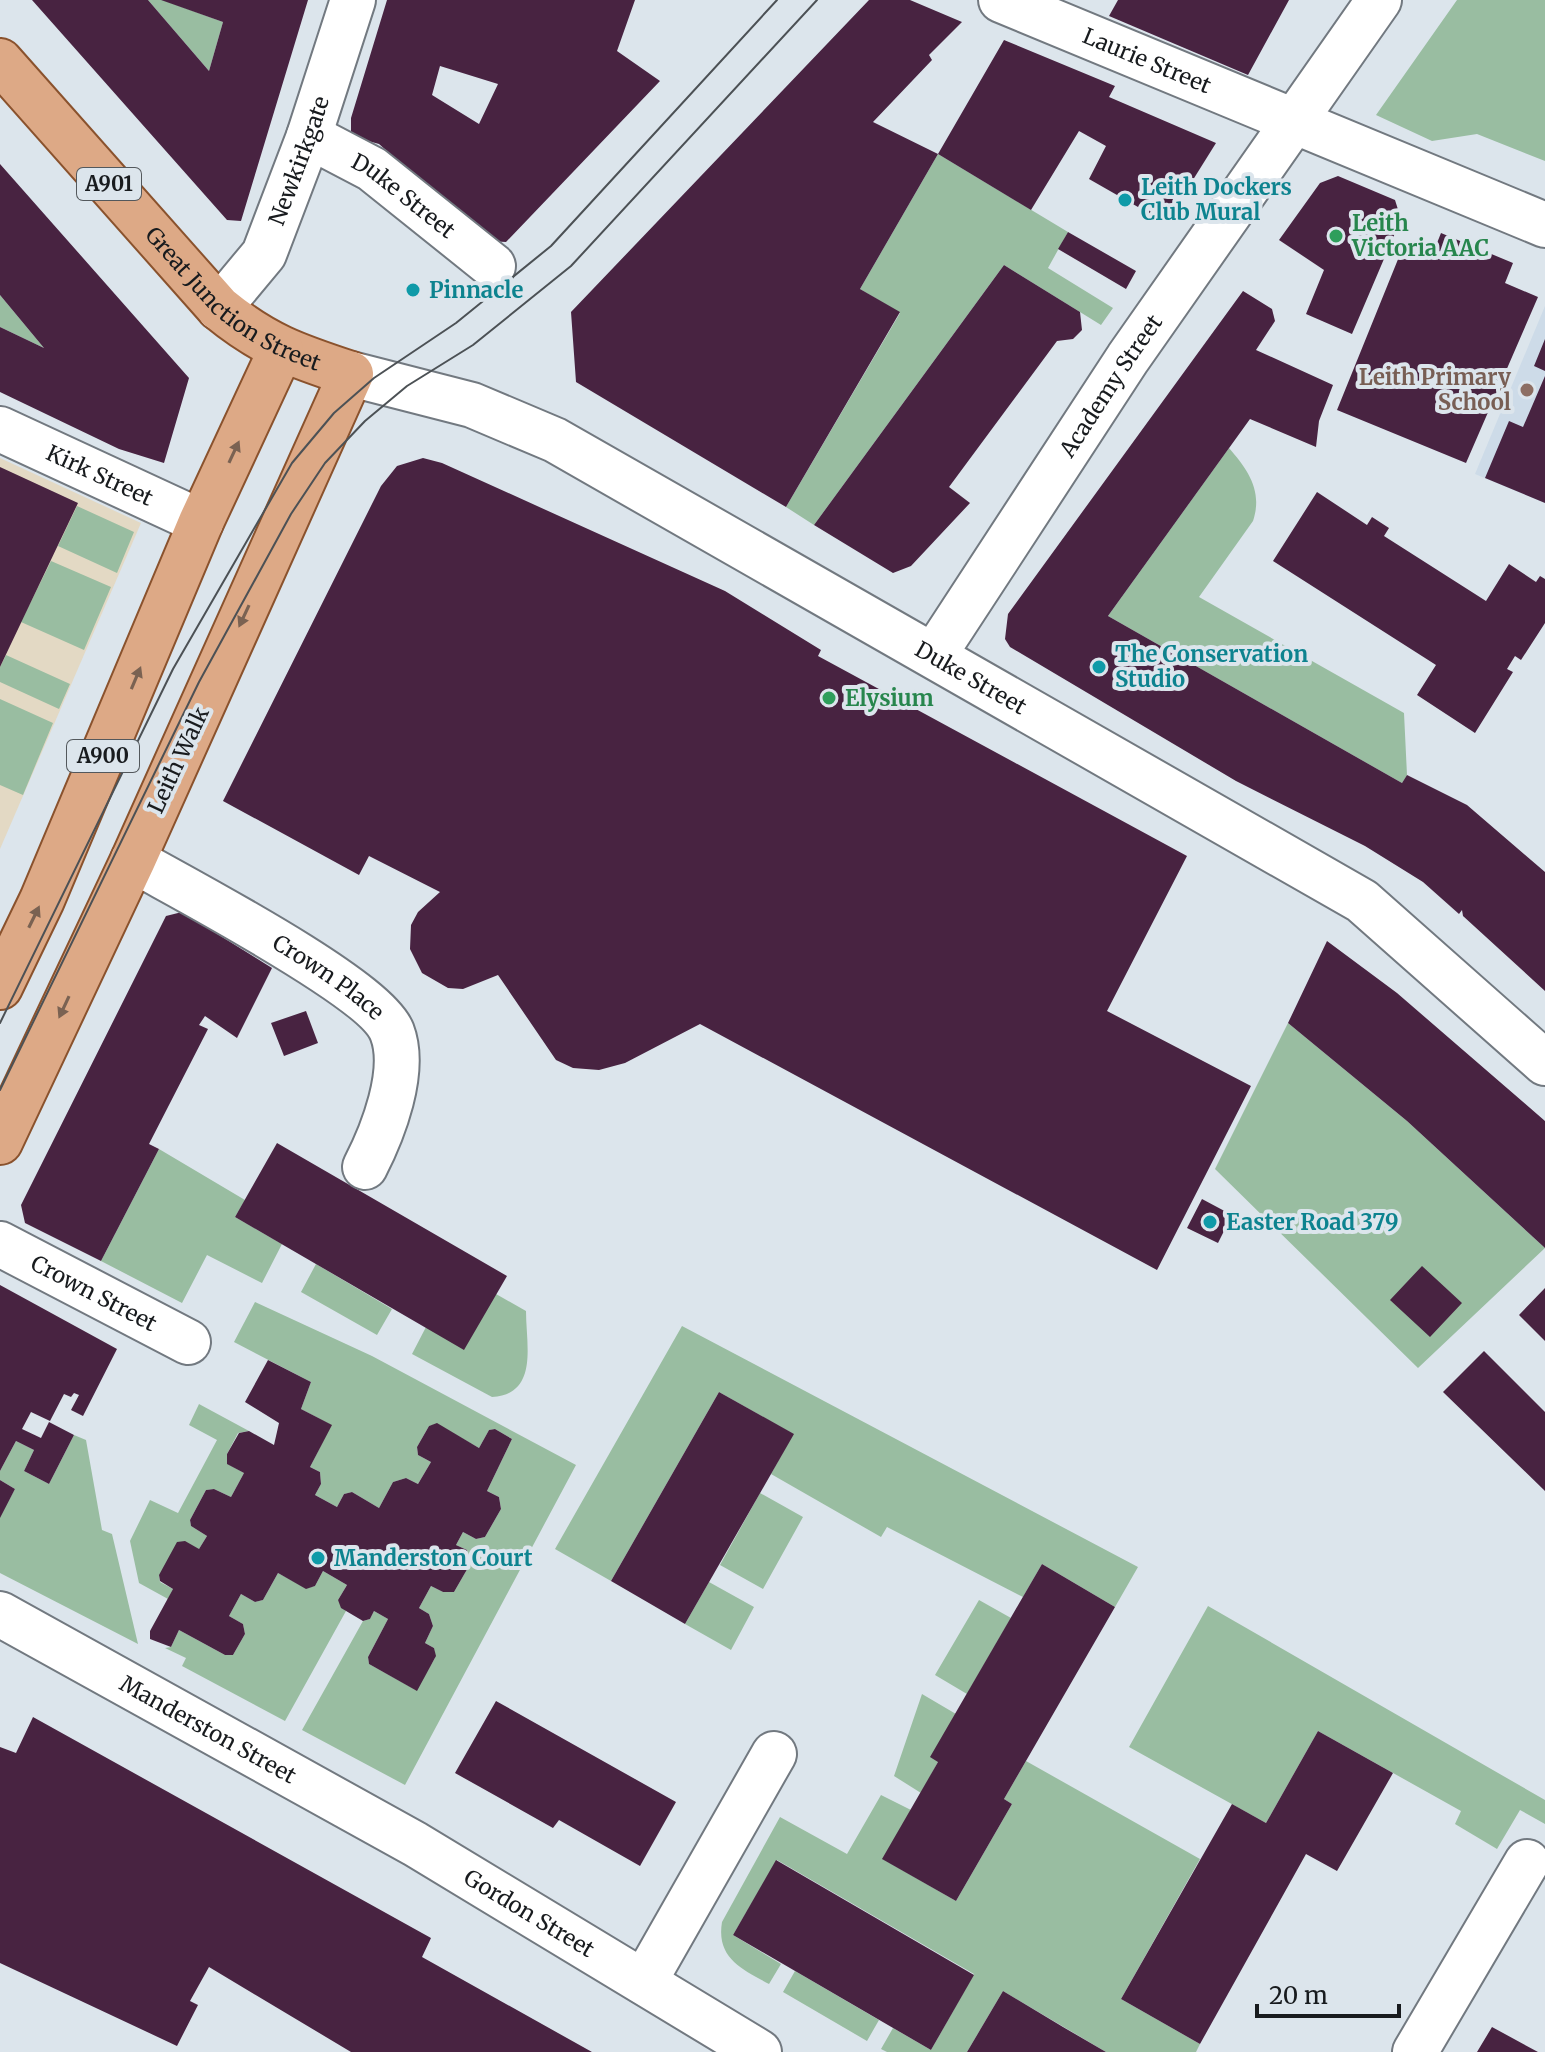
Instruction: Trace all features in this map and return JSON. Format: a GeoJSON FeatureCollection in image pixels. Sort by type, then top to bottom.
{"type":"FeatureCollection","features":[{"type":"Feature","properties":{"kind":"main road","name":"Great Junction Street"},"geometry":{"type":"LineString","coordinates":[[0,61],[219,308],[251,334],[281,350],[351,374]]}},
{"type":"Feature","properties":{"kind":"main road","name":"A900"},"geometry":{"type":"LineString","coordinates":[[0,987],[42,900],[201,522],[281,350]]}},
{"type":"Feature","properties":{"kind":"main road","name":"Leith Walk"},"geometry":{"type":"LineString","coordinates":[[0,1142],[133,860],[351,374]]}},
{"type":"Feature","properties":{"kind":"street","name":"Newkirkgate"},"geometry":{"type":"LineString","coordinates":[[219,308],[264,254],[309,136],[353,0]]}},
{"type":"Feature","properties":{"kind":"street","name":"Laurie Street"},"geometry":{"type":"LineString","coordinates":[[1001,0],[1545,225]]}},
{"type":"Feature","properties":{"kind":"street","name":"Academy Street"},"geometry":{"type":"LineString","coordinates":[[934,655],[1128,358],[1379,0]]}},
{"type":"Feature","properties":{"kind":"street","name":"Duke Street"},"geometry":{"type":"LineString","coordinates":[[309,136],[372,169],[493,266]]}},
{"type":"Feature","properties":{"kind":"street","name":"Duke Street"},"geometry":{"type":"LineString","coordinates":[[351,374],[428,392],[515,420],[934,655],[1362,901],[1545,1063]]}},
{"type":"Feature","properties":{"kind":"street","name":"Kirk Street"},"geometry":{"type":"LineString","coordinates":[[0,429],[201,522]]}},
{"type":"Feature","properties":{"kind":"street","name":"Crown Place"},"geometry":{"type":"LineString","coordinates":[[133,860],[307,960],[384,1018],[395,1045],[391,1107],[365,1167]]}},
{"type":"Feature","properties":{"kind":"street","name":"Crown Street"},"geometry":{"type":"LineString","coordinates":[[0,1244],[188,1342]]}},
{"type":"Feature","properties":{"kind":"street","name":"Manderston Street"},"geometry":{"type":"LineString","coordinates":[[0,1614],[415,1844]]}},
{"type":"Feature","properties":{"kind":"street"},"geometry":{"type":"LineString","coordinates":[[644,1982],[774,1754]]}},
{"type":"Feature","properties":{"kind":"street","name":"Gordon Street"},"geometry":{"type":"LineString","coordinates":[[415,1844],[759,2052]]}},
{"type":"Feature","properties":{"kind":"street"},"geometry":{"type":"LineString","coordinates":[[1415,2052],[1527,1862]]}},
{"type":"Feature","properties":{"kind":"shaded area","name":"Leith Primary School"},"geometry":{"type":"Polygon","coordinates":[[[1545,306],[1545,503],[1475,474],[1545,306]]]}},
{"type":"Feature","properties":{"kind":"shaded area"},"geometry":{"type":"Polygon","coordinates":[[[0,458],[141,523],[0,849],[0,458]]]}},
{"type":"Feature","properties":{"kind":"green space"},"geometry":{"type":"Polygon","coordinates":[[[148,0],[163,0],[223,22],[209,71],[148,0]]]}},
{"type":"Feature","properties":{"kind":"green space"},"geometry":{"type":"Polygon","coordinates":[[[1457,0],[1545,0],[1545,161],[1477,134],[1432,141],[1376,115],[1457,0]]]}},
{"type":"Feature","properties":{"kind":"green space"},"geometry":{"type":"Polygon","coordinates":[[[938,154],[1068,232],[1048,268],[1113,308],[1101,325],[1004,265],[814,525],[786,507],[900,313],[860,289],[938,154]]]}},
{"type":"Feature","properties":{"kind":"green space"},"geometry":{"type":"Polygon","coordinates":[[[0,295],[44,348],[0,327],[0,295]]]}},
{"type":"Feature","properties":{"kind":"green space"},"geometry":{"type":"Polygon","coordinates":[[[1229,448],[1252,482],[1256,510],[1253,521],[1199,597],[1404,713],[1407,775],[1402,783],[1108,616],[1229,448]]]}},
{"type":"Feature","properties":{"kind":"green space"},"geometry":{"type":"Polygon","coordinates":[[[77,506],[134,532],[117,573],[58,546],[77,506]]]}},
{"type":"Feature","properties":{"kind":"green space"},"geometry":{"type":"Polygon","coordinates":[[[51,561],[111,587],[84,650],[21,622],[51,561]]]}},
{"type":"Feature","properties":{"kind":"green space"},"geometry":{"type":"Polygon","coordinates":[[[6,655],[70,684],[59,709],[0,682],[0,667],[6,655]]]}},
{"type":"Feature","properties":{"kind":"green space"},"geometry":{"type":"Polygon","coordinates":[[[0,699],[53,723],[23,795],[0,785],[0,699]]]}},
{"type":"Feature","properties":{"kind":"green space"},"geometry":{"type":"Polygon","coordinates":[[[1288,1023],[1407,1121],[1545,1248],[1418,1368],[1215,1169],[1288,1023]]]}},
{"type":"Feature","properties":{"kind":"green space"},"geometry":{"type":"Polygon","coordinates":[[[159,1149],[245,1200],[235,1217],[282,1244],[262,1283],[207,1255],[182,1303],[101,1261],[159,1149]]]}},
{"type":"Feature","properties":{"kind":"green space"},"geometry":{"type":"Polygon","coordinates":[[[316,1264],[392,1309],[377,1335],[301,1292],[316,1264]]]}},
{"type":"Feature","properties":{"kind":"green space"},"geometry":{"type":"Polygon","coordinates":[[[496,1294],[526,1311],[527,1366],[517,1387],[507,1394],[492,1397],[412,1354],[426,1327],[496,1294]]]}},
{"type":"Feature","properties":{"kind":"green space"},"geometry":{"type":"Polygon","coordinates":[[[255,1302],[372,1356],[576,1465],[405,1785],[302,1730],[363,1621],[370,1619],[374,1611],[388,1619],[368,1657],[369,1664],[416,1690],[435,1658],[434,1648],[425,1643],[433,1626],[429,1614],[419,1608],[431,1586],[443,1592],[454,1592],[469,1566],[467,1550],[456,1545],[463,1532],[476,1539],[485,1537],[501,1509],[499,1497],[487,1491],[512,1439],[495,1429],[489,1430],[479,1448],[437,1424],[429,1426],[417,1447],[418,1455],[431,1462],[418,1484],[406,1478],[393,1482],[379,1508],[352,1492],[344,1494],[337,1507],[315,1495],[321,1484],[320,1472],[310,1467],[331,1425],[301,1409],[311,1382],[234,1342],[255,1302]]]}},
{"type":"Feature","properties":{"kind":"green space"},"geometry":{"type":"Polygon","coordinates":[[[682,1326],[1138,1567],[1115,1607],[1042,1564],[1023,1597],[887,1527],[881,1537],[771,1474],[793,1434],[719,1392],[611,1581],[555,1549],[682,1326]]]}},
{"type":"Feature","properties":{"kind":"green space"},"geometry":{"type":"Polygon","coordinates":[[[199,1404],[249,1431],[238,1433],[227,1454],[228,1464],[244,1473],[231,1497],[214,1489],[206,1490],[190,1520],[191,1526],[207,1536],[199,1549],[159,1575],[160,1582],[173,1589],[168,1599],[139,1583],[130,1541],[150,1500],[178,1513],[217,1440],[189,1425],[199,1404]]]}},
{"type":"Feature","properties":{"kind":"green space"},"geometry":{"type":"Polygon","coordinates":[[[74,1435],[86,1440],[102,1530],[112,1534],[138,1644],[0,1573],[0,1516],[15,1489],[0,1480],[0,1471],[16,1441],[34,1450],[24,1471],[49,1484],[74,1435]]]}},
{"type":"Feature","properties":{"kind":"green space"},"geometry":{"type":"Polygon","coordinates":[[[760,1493],[803,1517],[763,1589],[720,1565],[760,1493]]]}},
{"type":"Feature","properties":{"kind":"green space"},"geometry":{"type":"Polygon","coordinates":[[[323,1571],[347,1585],[338,1600],[346,1611],[285,1721],[182,1666],[186,1658],[165,1648],[171,1647],[179,1630],[225,1655],[233,1655],[245,1634],[243,1624],[229,1616],[241,1594],[255,1602],[263,1600],[278,1573],[306,1588],[315,1586],[323,1571]]]}},
{"type":"Feature","properties":{"kind":"green space"},"geometry":{"type":"Polygon","coordinates":[[[709,1582],[754,1607],[731,1650],[685,1624],[709,1582]]]}},
{"type":"Feature","properties":{"kind":"green space"},"geometry":{"type":"Polygon","coordinates":[[[979,1600],[1011,1618],[967,1694],[935,1675],[979,1600]]]}},
{"type":"Feature","properties":{"kind":"green space"},"geometry":{"type":"Polygon","coordinates":[[[1208,1606],[1545,1800],[1545,1824],[1520,1810],[1497,1849],[1455,1824],[1461,1811],[1318,1731],[1266,1823],[1129,1747],[1208,1606]]]}},
{"type":"Feature","properties":{"kind":"green space"},"geometry":{"type":"Polygon","coordinates":[[[922,1694],[956,1714],[938,1762],[921,1793],[894,1776],[922,1694]]]}},
{"type":"Feature","properties":{"kind":"green space"},"geometry":{"type":"Polygon","coordinates":[[[1026,1761],[1200,1859],[1121,1999],[1200,2044],[1196,2052],[1106,2052],[1003,1991],[967,2052],[887,2052],[881,2049],[893,2028],[931,2050],[974,1974],[777,1860],[733,1935],[781,1964],[769,1984],[741,1967],[727,1953],[721,1934],[722,1922],[780,1817],[847,1854],[881,1795],[911,1810],[883,1859],[956,1901],[1012,1804],[1004,1799],[1026,1761]]]}},
{"type":"Feature","properties":{"kind":"green space"},"geometry":{"type":"Polygon","coordinates":[[[795,1971],[879,2020],[867,2041],[783,1992],[795,1971]]]}},
{"type":"Feature","properties":{"kind":"building"},"geometry":{"type":"Polygon","coordinates":[[[32,0],[148,0],[209,71],[223,22],[161,0],[308,0],[241,221],[227,220],[32,0]]]}},
{"type":"Feature","properties":{"kind":"building"},"geometry":{"type":"Polygon","coordinates":[[[387,0],[635,0],[617,51],[660,81],[506,242],[489,241],[379,144],[354,137],[351,118],[387,0]],[[440,66],[432,95],[479,124],[498,84],[440,66]]]}},
{"type":"Feature","properties":{"kind":"building"},"geometry":{"type":"Polygon","coordinates":[[[869,0],[910,0],[962,22],[929,55],[932,60],[873,122],[938,154],[860,289],[900,312],[786,507],[576,382],[571,312],[869,0]]]}},
{"type":"Feature","properties":{"kind":"building"},"geometry":{"type":"Polygon","coordinates":[[[1118,0],[1289,0],[1248,75],[1109,16],[1118,0]]]}},
{"type":"Feature","properties":{"kind":"building"},"geometry":{"type":"Polygon","coordinates":[[[1004,40],[1115,86],[1109,97],[1216,143],[1166,223],[1089,179],[1106,146],[1079,131],[1031,210],[938,154],[1004,40]]]}},
{"type":"Feature","properties":{"kind":"building"},"geometry":{"type":"Polygon","coordinates":[[[0,164],[189,378],[164,463],[119,449],[0,392],[0,327],[44,348],[0,295],[0,164]]]}},
{"type":"Feature","properties":{"kind":"building"},"geometry":{"type":"Polygon","coordinates":[[[1338,176],[1395,200],[1401,219],[1352,334],[1306,314],[1324,270],[1279,240],[1320,183],[1338,176]]]}},
{"type":"Feature","properties":{"kind":"building"},"geometry":{"type":"Polygon","coordinates":[[[1068,232],[1136,271],[1126,289],[1058,249],[1068,232]]]}},
{"type":"Feature","properties":{"kind":"building"},"geometry":{"type":"Polygon","coordinates":[[[1441,233],[1513,263],[1505,283],[1538,297],[1466,463],[1337,410],[1405,242],[1433,253],[1441,233]]]}},
{"type":"Feature","properties":{"kind":"building"},"geometry":{"type":"Polygon","coordinates":[[[1004,265],[1080,312],[1082,330],[1073,339],[1057,341],[949,487],[970,503],[911,566],[893,573],[814,525],[1004,265]]]}},
{"type":"Feature","properties":{"kind":"building"},"geometry":{"type":"Polygon","coordinates":[[[1243,291],[1272,309],[1275,321],[1256,350],[1333,385],[1319,421],[1316,447],[1250,419],[1108,616],[1402,783],[1407,775],[1467,805],[1545,872],[1545,991],[1463,916],[1462,910],[1459,914],[1423,882],[1365,846],[1236,781],[1010,647],[1005,639],[1008,614],[1243,291]]]}},
{"type":"Feature","properties":{"kind":"building"},"geometry":{"type":"Polygon","coordinates":[[[1545,339],[1545,371],[1534,366],[1545,339]]]}},
{"type":"Feature","properties":{"kind":"building"},"geometry":{"type":"Polygon","coordinates":[[[1545,376],[1545,503],[1485,478],[1509,421],[1523,427],[1545,376]]]}},
{"type":"Feature","properties":{"kind":"building"},"geometry":{"type":"Polygon","coordinates":[[[423,458],[442,463],[725,591],[821,650],[818,656],[1187,856],[1107,1011],[1251,1086],[1157,1270],[700,1024],[625,1063],[599,1070],[573,1068],[556,1060],[498,975],[463,989],[448,988],[422,973],[410,949],[411,925],[418,912],[440,892],[369,856],[359,875],[223,801],[381,486],[397,466],[423,458]]]}},
{"type":"Feature","properties":{"kind":"building"},"geometry":{"type":"Polygon","coordinates":[[[0,467],[78,503],[0,667],[0,467]]]}},
{"type":"Feature","properties":{"kind":"building"},"geometry":{"type":"Polygon","coordinates":[[[1317,492],[1367,525],[1372,517],[1389,528],[1384,536],[1486,601],[1509,564],[1536,582],[1540,576],[1545,579],[1545,623],[1521,660],[1515,656],[1507,669],[1513,672],[1475,733],[1417,695],[1436,665],[1273,561],[1317,492]]]}},
{"type":"Feature","properties":{"kind":"building"},"geometry":{"type":"Polygon","coordinates":[[[182,912],[272,968],[237,1038],[205,1016],[199,1025],[208,1029],[149,1144],[159,1149],[101,1261],[25,1223],[21,1205],[166,916],[182,912]]]}},
{"type":"Feature","properties":{"kind":"building"},"geometry":{"type":"Polygon","coordinates":[[[1327,941],[1397,993],[1545,1121],[1545,1248],[1407,1121],[1288,1023],[1327,941]]]}},
{"type":"Feature","properties":{"kind":"building"},"geometry":{"type":"Polygon","coordinates":[[[306,1011],[318,1043],[284,1056],[271,1023],[306,1011]]]}},
{"type":"Feature","properties":{"kind":"building"},"geometry":{"type":"Polygon","coordinates":[[[277,1143],[507,1276],[464,1350],[235,1217],[277,1143]]]}},
{"type":"Feature","properties":{"kind":"building","name":"Easter Road 379"},"geometry":{"type":"Polygon","coordinates":[[[1202,1199],[1232,1215],[1218,1243],[1187,1228],[1202,1199]]]}},
{"type":"Feature","properties":{"kind":"building"},"geometry":{"type":"Polygon","coordinates":[[[1422,1266],[1462,1303],[1430,1337],[1390,1300],[1422,1266]]]}},
{"type":"Feature","properties":{"kind":"building"},"geometry":{"type":"Polygon","coordinates":[[[0,1285],[117,1349],[83,1416],[71,1410],[79,1395],[74,1393],[71,1397],[64,1394],[50,1421],[31,1412],[22,1429],[41,1438],[49,1422],[74,1435],[49,1484],[24,1471],[34,1450],[16,1441],[0,1471],[0,1285]]]}},
{"type":"Feature","properties":{"kind":"building"},"geometry":{"type":"Polygon","coordinates":[[[1545,1288],[1545,1341],[1519,1315],[1545,1288]]]}},
{"type":"Feature","properties":{"kind":"building"},"geometry":{"type":"Polygon","coordinates":[[[1484,1351],[1545,1412],[1545,1491],[1443,1392],[1484,1351]]]}},
{"type":"Feature","properties":{"kind":"building","name":"Manderston Court"},"geometry":{"type":"Polygon","coordinates":[[[268,1360],[311,1382],[301,1409],[332,1425],[310,1467],[320,1472],[321,1484],[315,1495],[337,1507],[344,1494],[352,1492],[379,1508],[393,1482],[406,1478],[418,1484],[431,1462],[418,1455],[417,1447],[429,1426],[437,1423],[479,1448],[489,1430],[495,1429],[512,1439],[487,1491],[499,1497],[501,1509],[485,1537],[476,1539],[463,1532],[456,1545],[467,1550],[469,1566],[454,1592],[443,1592],[431,1586],[419,1608],[429,1614],[433,1626],[425,1643],[434,1648],[436,1656],[417,1691],[369,1664],[368,1657],[388,1619],[374,1611],[370,1619],[363,1621],[341,1608],[338,1600],[347,1585],[323,1571],[315,1586],[306,1589],[278,1573],[263,1600],[255,1602],[241,1594],[229,1616],[243,1624],[245,1634],[233,1655],[225,1655],[179,1630],[171,1647],[150,1639],[150,1631],[173,1589],[160,1581],[159,1575],[177,1542],[185,1541],[199,1549],[207,1536],[191,1526],[190,1520],[206,1490],[214,1489],[231,1497],[244,1473],[227,1464],[227,1454],[239,1433],[249,1431],[274,1445],[279,1423],[245,1402],[268,1360]]]}},
{"type":"Feature","properties":{"kind":"building"},"geometry":{"type":"Polygon","coordinates":[[[719,1392],[794,1434],[685,1624],[611,1581],[719,1392]]]}},
{"type":"Feature","properties":{"kind":"building"},"geometry":{"type":"Polygon","coordinates":[[[0,1480],[15,1489],[0,1518],[0,1480]]]}},
{"type":"Feature","properties":{"kind":"building"},"geometry":{"type":"Polygon","coordinates":[[[1042,1564],[1115,1607],[1004,1799],[1012,1804],[956,1901],[882,1859],[938,1762],[930,1757],[1042,1564]]]}},
{"type":"Feature","properties":{"kind":"building"},"geometry":{"type":"Polygon","coordinates":[[[496,1701],[676,1802],[640,1866],[559,1820],[553,1828],[455,1773],[496,1701]]]}},
{"type":"Feature","properties":{"kind":"building"},"geometry":{"type":"Polygon","coordinates":[[[33,1717],[431,1938],[422,1957],[592,2052],[351,2052],[209,1967],[190,2001],[198,2005],[177,2046],[0,1963],[0,1747],[16,1753],[33,1717]]]}},
{"type":"Feature","properties":{"kind":"building"},"geometry":{"type":"Polygon","coordinates":[[[1318,1731],[1393,1773],[1337,1871],[1306,1854],[1200,2044],[1121,1999],[1232,1804],[1266,1823],[1318,1731]]]}},
{"type":"Feature","properties":{"kind":"building"},"geometry":{"type":"Polygon","coordinates":[[[776,1860],[974,1975],[931,2050],[733,1935],[776,1860]]]}},
{"type":"Feature","properties":{"kind":"building"},"geometry":{"type":"Polygon","coordinates":[[[1003,1991],[1063,2027],[1106,2052],[967,2052],[1003,1991]]]}},
{"type":"Feature","properties":{"kind":"building"},"geometry":{"type":"Polygon","coordinates":[[[1492,2027],[1538,2052],[1477,2052],[1492,2027]]]}},
{"type":"Feature","properties":{"kind":"tram line"},"geometry":{"type":"LineString","coordinates":[[0,1023],[173,669],[292,463],[334,413],[374,378],[456,323],[551,246],[777,0]]}},
{"type":"Feature","properties":{"kind":"tram line"},"geometry":{"type":"LineString","coordinates":[[0,1090],[199,682],[291,514],[325,463],[365,421],[407,386],[473,345],[571,266],[817,0]]}},
{"type":"Feature","properties":{"kind":"place","name":"Leith Dockers Club Mural"},"geometry":{"type":"Point","coordinates":[1125,200]}},
{"type":"Feature","properties":{"kind":"place","name":"Leith Victoria AAC"},"geometry":{"type":"Point","coordinates":[1336,236]}},
{"type":"Feature","properties":{"kind":"place","name":"Pinnacle"},"geometry":{"type":"Point","coordinates":[413,290]}},
{"type":"Feature","properties":{"kind":"place","name":"Leith Primary School"},"geometry":{"type":"Point","coordinates":[1527,390]}},
{"type":"Feature","properties":{"kind":"place","name":"The Conservation Studio"},"geometry":{"type":"Point","coordinates":[1099,667]}},
{"type":"Feature","properties":{"kind":"place","name":"Elysium"},"geometry":{"type":"Point","coordinates":[829,698]}},
{"type":"Feature","properties":{"kind":"place","name":"Easter Road 379"},"geometry":{"type":"Point","coordinates":[1210,1222]}},
{"type":"Feature","properties":{"kind":"place","name":"Manderston Court"},"geometry":{"type":"Point","coordinates":[318,1558]}}]}
